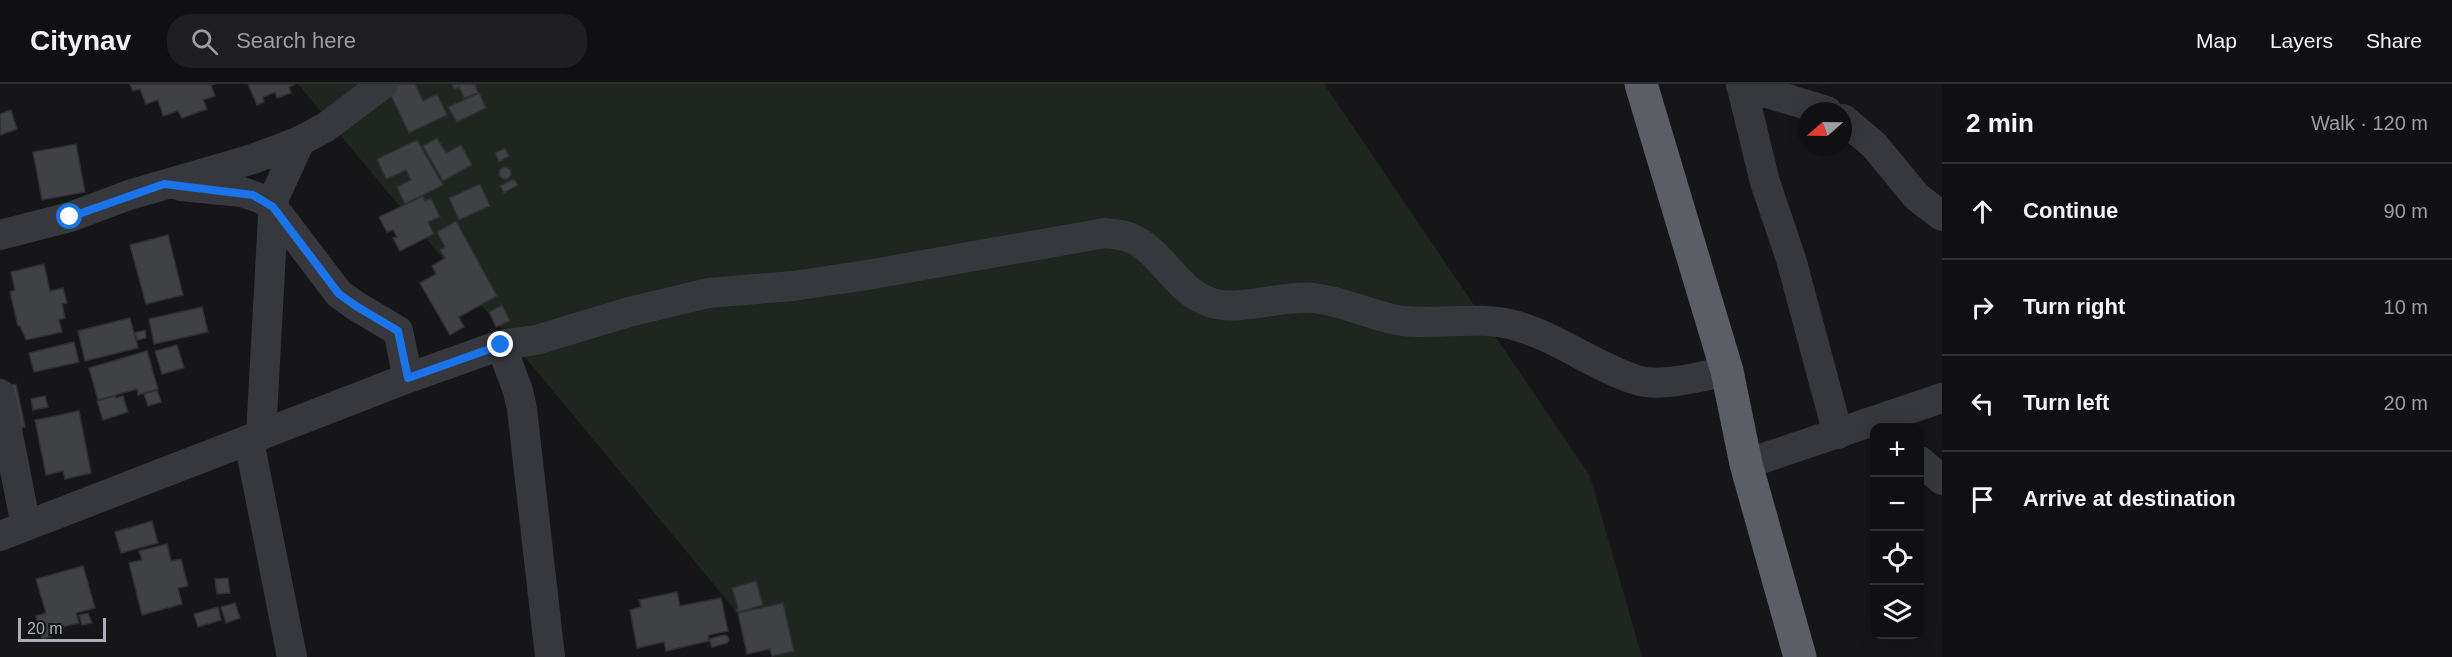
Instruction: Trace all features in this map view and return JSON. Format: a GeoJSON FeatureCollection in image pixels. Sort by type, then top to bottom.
{"type":"FeatureCollection","features":[{"type":"Feature","properties":{"kind":"highway"},"geometry":{"type":"LineString","coordinates":[[1641,84],[1727,371],[1746,464],[1800,657]]}},
{"type":"Feature","properties":{"kind":"street"},"geometry":{"type":"LineString","coordinates":[[0,235],[70,217],[164,184],[253,159],[300,141],[326,127],[383,84]]}},
{"type":"Feature","properties":{"kind":"street"},"geometry":{"type":"LineString","coordinates":[[1741,84],[1798,102]]}},
{"type":"Feature","properties":{"kind":"street"},"geometry":{"type":"LineString","coordinates":[[1741,84],[1765,182],[1791,259],[1838,434]]}},
{"type":"Feature","properties":{"kind":"street"},"geometry":{"type":"LineString","coordinates":[[1852,127],[1874,145],[1917,197],[1942,216]]}},
{"type":"Feature","properties":{"kind":"street"},"geometry":{"type":"LineString","coordinates":[[285,654],[255,438],[273,207],[278,187],[300,141]]}},
{"type":"Feature","properties":{"kind":"street"},"geometry":{"type":"LineString","coordinates":[[164,184],[242,192],[253,195],[273,207],[339,294],[398,331],[408,378]]}},
{"type":"Feature","properties":{"kind":"street"},"geometry":{"type":"LineString","coordinates":[[0,394],[13,531],[408,378],[501,345],[536,340],[629,312],[708,293],[793,286],[856,277],[1105,232],[1135,239],[1148,249],[1189,292],[1227,306],[1304,297],[1322,299],[1369,314],[1407,321],[1494,321],[1518,326],[1638,381],[1672,381],[1727,371]]}},
{"type":"Feature","properties":{"kind":"street"},"geometry":{"type":"LineString","coordinates":[[501,345],[518,391],[522,409],[550,657]]}},
{"type":"Feature","properties":{"kind":"street"},"geometry":{"type":"LineString","coordinates":[[1880,423],[1942,398]]}},
{"type":"Feature","properties":{"kind":"street"},"geometry":{"type":"LineString","coordinates":[[1746,464],[1838,434],[1870,426]]}},
{"type":"Feature","properties":{"kind":"street"},"geometry":{"type":"LineString","coordinates":[[1924,455],[1942,459]]}},
{"type":"Feature","properties":{"kind":"street"},"geometry":{"type":"LineString","coordinates":[[1924,464],[1942,480]]}},
{"type":"Feature","properties":{"kind":"shaded area"},"geometry":{"type":"Polygon","coordinates":[[[298,84],[1324,84],[1590,476],[1642,657],[774,657],[298,84]]]}},
{"type":"Feature","properties":{"kind":"building"},"geometry":{"type":"Polygon","coordinates":[[[130,84],[215,84],[211,85],[215,96],[203,100],[207,109],[182,118],[178,111],[163,116],[158,100],[146,104],[140,89],[133,91],[130,84]]]}},
{"type":"Feature","properties":{"kind":"building"},"geometry":{"type":"Polygon","coordinates":[[[248,84],[294,85],[289,87],[291,93],[277,98],[275,92],[263,97],[264,102],[257,105],[248,84]]]}},
{"type":"Feature","properties":{"kind":"building"},"geometry":{"type":"Polygon","coordinates":[[[415,84],[423,101],[437,94],[447,115],[409,133],[386,85],[415,84]]]}},
{"type":"Feature","properties":{"kind":"building"},"geometry":{"type":"Polygon","coordinates":[[[452,84],[475,84],[478,93],[464,98],[459,87],[454,89],[452,84]]]}},
{"type":"Feature","properties":{"kind":"building"},"geometry":{"type":"Polygon","coordinates":[[[479,93],[486,108],[457,122],[448,107],[479,93]]]}},
{"type":"Feature","properties":{"kind":"building"},"geometry":{"type":"Polygon","coordinates":[[[11,110],[17,129],[0,135],[0,114],[11,110]]]}},
{"type":"Feature","properties":{"kind":"building"},"geometry":{"type":"Polygon","coordinates":[[[437,138],[446,153],[461,145],[472,165],[443,181],[423,146],[437,138]]]}},
{"type":"Feature","properties":{"kind":"building"},"geometry":{"type":"Polygon","coordinates":[[[417,140],[443,185],[405,204],[397,187],[411,180],[406,170],[386,179],[377,159],[417,140]]]}},
{"type":"Feature","properties":{"kind":"building"},"geometry":{"type":"Polygon","coordinates":[[[76,144],[85,192],[42,200],[33,152],[76,144]]]}},
{"type":"Feature","properties":{"kind":"building"},"geometry":{"type":"Polygon","coordinates":[[[505,148],[509,156],[499,162],[495,153],[505,148]]]}},
{"type":"Feature","properties":{"kind":"building"},"geometry":{"type":"Polygon","coordinates":[[[507,167],[511,173],[507,179],[503,179],[499,171],[507,167]]]}},
{"type":"Feature","properties":{"kind":"building"},"geometry":{"type":"Polygon","coordinates":[[[514,179],[518,185],[504,193],[500,186],[514,179]]]}},
{"type":"Feature","properties":{"kind":"building"},"geometry":{"type":"Polygon","coordinates":[[[480,184],[490,206],[459,220],[449,198],[480,184]]]}},
{"type":"Feature","properties":{"kind":"building"},"geometry":{"type":"Polygon","coordinates":[[[423,196],[425,201],[431,198],[440,217],[428,222],[434,234],[400,251],[393,238],[397,237],[393,230],[387,232],[379,217],[423,196]]]}},
{"type":"Feature","properties":{"kind":"building"},"geometry":{"type":"Polygon","coordinates":[[[456,221],[497,296],[459,317],[464,327],[450,335],[420,283],[436,274],[432,266],[445,258],[440,250],[445,247],[437,232],[456,221]]]}},
{"type":"Feature","properties":{"kind":"building"},"geometry":{"type":"Polygon","coordinates":[[[168,235],[183,295],[146,304],[130,245],[168,235]]]}},
{"type":"Feature","properties":{"kind":"building"},"geometry":{"type":"Polygon","coordinates":[[[44,264],[50,291],[63,288],[67,303],[62,304],[65,318],[59,320],[62,332],[26,340],[18,326],[10,292],[15,290],[11,272],[44,264]]]}},
{"type":"Feature","properties":{"kind":"building"},"geometry":{"type":"Polygon","coordinates":[[[502,305],[510,321],[496,327],[489,312],[502,305]]]}},
{"type":"Feature","properties":{"kind":"building"},"geometry":{"type":"Polygon","coordinates":[[[202,307],[208,332],[154,344],[149,319],[202,307]]]}},
{"type":"Feature","properties":{"kind":"building"},"geometry":{"type":"Polygon","coordinates":[[[130,318],[138,348],[85,361],[78,331],[130,318]]]}},
{"type":"Feature","properties":{"kind":"building"},"geometry":{"type":"Polygon","coordinates":[[[145,330],[146,338],[137,340],[135,333],[145,330]]]}},
{"type":"Feature","properties":{"kind":"building"},"geometry":{"type":"Polygon","coordinates":[[[74,342],[79,362],[34,372],[29,353],[74,342]]]}},
{"type":"Feature","properties":{"kind":"building"},"geometry":{"type":"Polygon","coordinates":[[[177,345],[184,368],[162,374],[155,351],[177,345]]]}},
{"type":"Feature","properties":{"kind":"building"},"geometry":{"type":"Polygon","coordinates":[[[147,351],[158,389],[138,395],[137,389],[98,400],[89,368],[147,351]]]}},
{"type":"Feature","properties":{"kind":"building"},"geometry":{"type":"Polygon","coordinates":[[[16,384],[25,427],[0,432],[0,387],[16,384]]]}},
{"type":"Feature","properties":{"kind":"building"},"geometry":{"type":"Polygon","coordinates":[[[157,390],[161,402],[148,406],[144,394],[157,390]]]}},
{"type":"Feature","properties":{"kind":"building"},"geometry":{"type":"Polygon","coordinates":[[[45,396],[48,407],[33,410],[31,399],[45,396]]]}},
{"type":"Feature","properties":{"kind":"building"},"geometry":{"type":"Polygon","coordinates":[[[115,396],[116,398],[123,396],[128,412],[103,420],[97,401],[115,396]]]}},
{"type":"Feature","properties":{"kind":"building"},"geometry":{"type":"Polygon","coordinates":[[[79,411],[91,473],[65,479],[63,471],[46,475],[35,420],[79,411]]]}},
{"type":"Feature","properties":{"kind":"building"},"geometry":{"type":"Polygon","coordinates":[[[152,521],[158,543],[121,553],[115,532],[152,521]]]}},
{"type":"Feature","properties":{"kind":"building"},"geometry":{"type":"Polygon","coordinates":[[[167,544],[171,561],[181,559],[188,586],[178,588],[182,604],[142,615],[129,563],[142,560],[139,551],[167,544]]]}},
{"type":"Feature","properties":{"kind":"building"},"geometry":{"type":"Polygon","coordinates":[[[83,566],[95,608],[76,613],[79,623],[54,629],[56,635],[42,639],[36,616],[46,613],[36,579],[83,566]]]}},
{"type":"Feature","properties":{"kind":"building"},"geometry":{"type":"Polygon","coordinates":[[[228,578],[230,593],[217,594],[215,579],[228,578]]]}},
{"type":"Feature","properties":{"kind":"building"},"geometry":{"type":"Polygon","coordinates":[[[756,581],[763,605],[736,611],[738,608],[732,588],[756,581]]]}},
{"type":"Feature","properties":{"kind":"building"},"geometry":{"type":"Polygon","coordinates":[[[677,592],[680,606],[721,598],[728,631],[708,635],[709,641],[666,651],[664,642],[637,648],[630,610],[641,607],[639,600],[677,592]]]}},
{"type":"Feature","properties":{"kind":"building"},"geometry":{"type":"Polygon","coordinates":[[[235,603],[240,618],[226,623],[221,607],[235,603]]]}},
{"type":"Feature","properties":{"kind":"building"},"geometry":{"type":"Polygon","coordinates":[[[783,603],[794,651],[772,656],[770,649],[747,654],[738,613],[783,603]]]}},
{"type":"Feature","properties":{"kind":"building"},"geometry":{"type":"Polygon","coordinates":[[[218,607],[221,620],[198,627],[194,614],[218,607]]]}},
{"type":"Feature","properties":{"kind":"building"},"geometry":{"type":"Polygon","coordinates":[[[88,613],[92,623],[82,625],[79,615],[88,613]]]}},
{"type":"Feature","properties":{"kind":"building"},"geometry":{"type":"Polygon","coordinates":[[[724,635],[729,640],[727,643],[712,647],[709,639],[724,635]]]}},
{"type":"Feature","properties":{"kind":"route"},"geometry":{"type":"LineString","coordinates":[[70,217],[164,184],[253,195],[273,207],[339,294],[356,306],[394,326],[400,335],[408,378],[501,345]]}}]}
